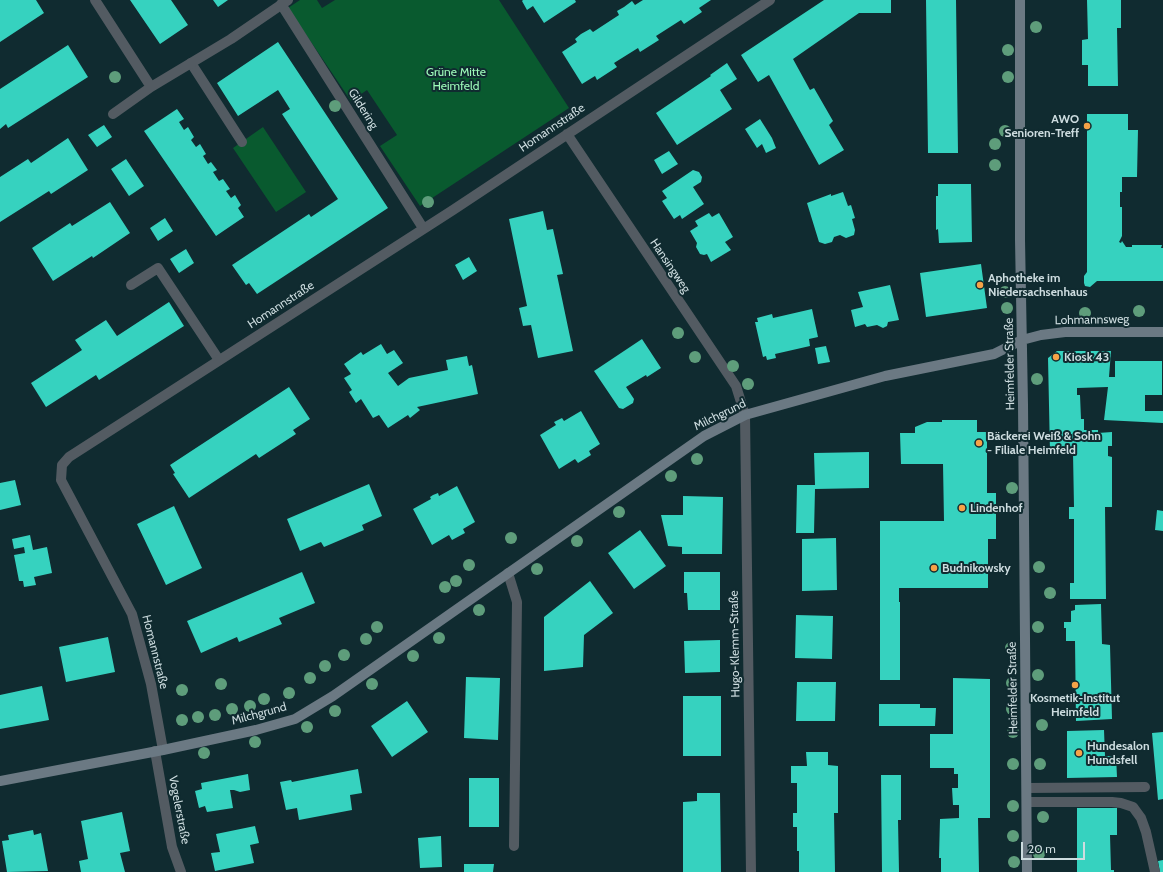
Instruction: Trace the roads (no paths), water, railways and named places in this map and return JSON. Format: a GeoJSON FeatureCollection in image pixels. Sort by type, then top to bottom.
{"type":"FeatureCollection","features":[{"type":"Feature","properties":{"kind":"street"},"geometry":{"type":"LineString","coordinates":[[95,0],[151,87]]}},
{"type":"Feature","properties":{"kind":"street","name":"Homannstraße"},"geometry":{"type":"LineString","coordinates":[[159,750],[151,684],[132,614],[61,480],[62,465],[69,457],[453,210],[770,0]]}},
{"type":"Feature","properties":{"kind":"street","name":"Heimfelder Straße"},"geometry":{"type":"LineString","coordinates":[[1020,0],[1020,240],[1028,872]]}},
{"type":"Feature","properties":{"kind":"street","name":"Gildering"},"geometry":{"type":"LineString","coordinates":[[113,114],[151,87],[231,39],[284,2],[423,228]]}},
{"type":"Feature","properties":{"kind":"street"},"geometry":{"type":"LineString","coordinates":[[191,63],[242,142]]}},
{"type":"Feature","properties":{"kind":"street","name":"Hansingweg"},"geometry":{"type":"LineString","coordinates":[[566,134],[736,386],[745,415]]}},
{"type":"Feature","properties":{"kind":"street"},"geometry":{"type":"LineString","coordinates":[[131,285],[158,268],[219,360]]}},
{"type":"Feature","properties":{"kind":"street","name":"Lohmannsweg"},"geometry":{"type":"LineString","coordinates":[[1022,340],[1041,335],[1065,332],[1163,332]]}},
{"type":"Feature","properties":{"kind":"street","name":"Milchgrund"},"geometry":{"type":"LineString","coordinates":[[0,781],[256,730],[295,719],[333,696],[704,436],[745,415],[885,376],[994,354],[1022,340]]}},
{"type":"Feature","properties":{"kind":"street","name":"Hugo-Klemm-Straße"},"geometry":{"type":"LineString","coordinates":[[745,415],[751,872]]}},
{"type":"Feature","properties":{"kind":"street"},"geometry":{"type":"LineString","coordinates":[[508,573],[516,602],[514,846]]}},
{"type":"Feature","properties":{"kind":"street","name":"Vogelerstraße"},"geometry":{"type":"LineString","coordinates":[[159,750],[172,846],[181,872]]}},
{"type":"Feature","properties":{"kind":"street"},"geometry":{"type":"LineString","coordinates":[[1026,788],[1145,787]]}},
{"type":"Feature","properties":{"kind":"street"},"geometry":{"type":"LineString","coordinates":[[1027,802],[1121,802],[1133,807],[1141,818],[1146,832],[1155,872]]}},
{"type":"Feature","properties":{"kind":"place","name":"AWO Senioren-Treff"},"geometry":{"type":"Point","coordinates":[1087,126]}},
{"type":"Feature","properties":{"kind":"place","name":"Aphotheke im Niedersachsenhaus"},"geometry":{"type":"Point","coordinates":[980,285]}},
{"type":"Feature","properties":{"kind":"place","name":"Kiosk 43"},"geometry":{"type":"Point","coordinates":[1056,357]}},
{"type":"Feature","properties":{"kind":"place","name":"Bäckerei Weiß & Sohn - Filiale Heimfeld"},"geometry":{"type":"Point","coordinates":[979,443]}},
{"type":"Feature","properties":{"kind":"place","name":"Lindenhof"},"geometry":{"type":"Point","coordinates":[962,508]}},
{"type":"Feature","properties":{"kind":"place","name":"Budnikowsky"},"geometry":{"type":"Point","coordinates":[934,568]}},
{"type":"Feature","properties":{"kind":"place","name":"Kosmetik-Institut Heimfeld"},"geometry":{"type":"Point","coordinates":[1075,685]}},
{"type":"Feature","properties":{"kind":"place","name":"Hundesalon Hundsfell"},"geometry":{"type":"Point","coordinates":[1079,753]}},
{"type":"Feature","properties":{"kind":"park label","name":"Grüne Mitte Heimfeld"},"geometry":{"type":"Point","coordinates":[456,79]}}]}
